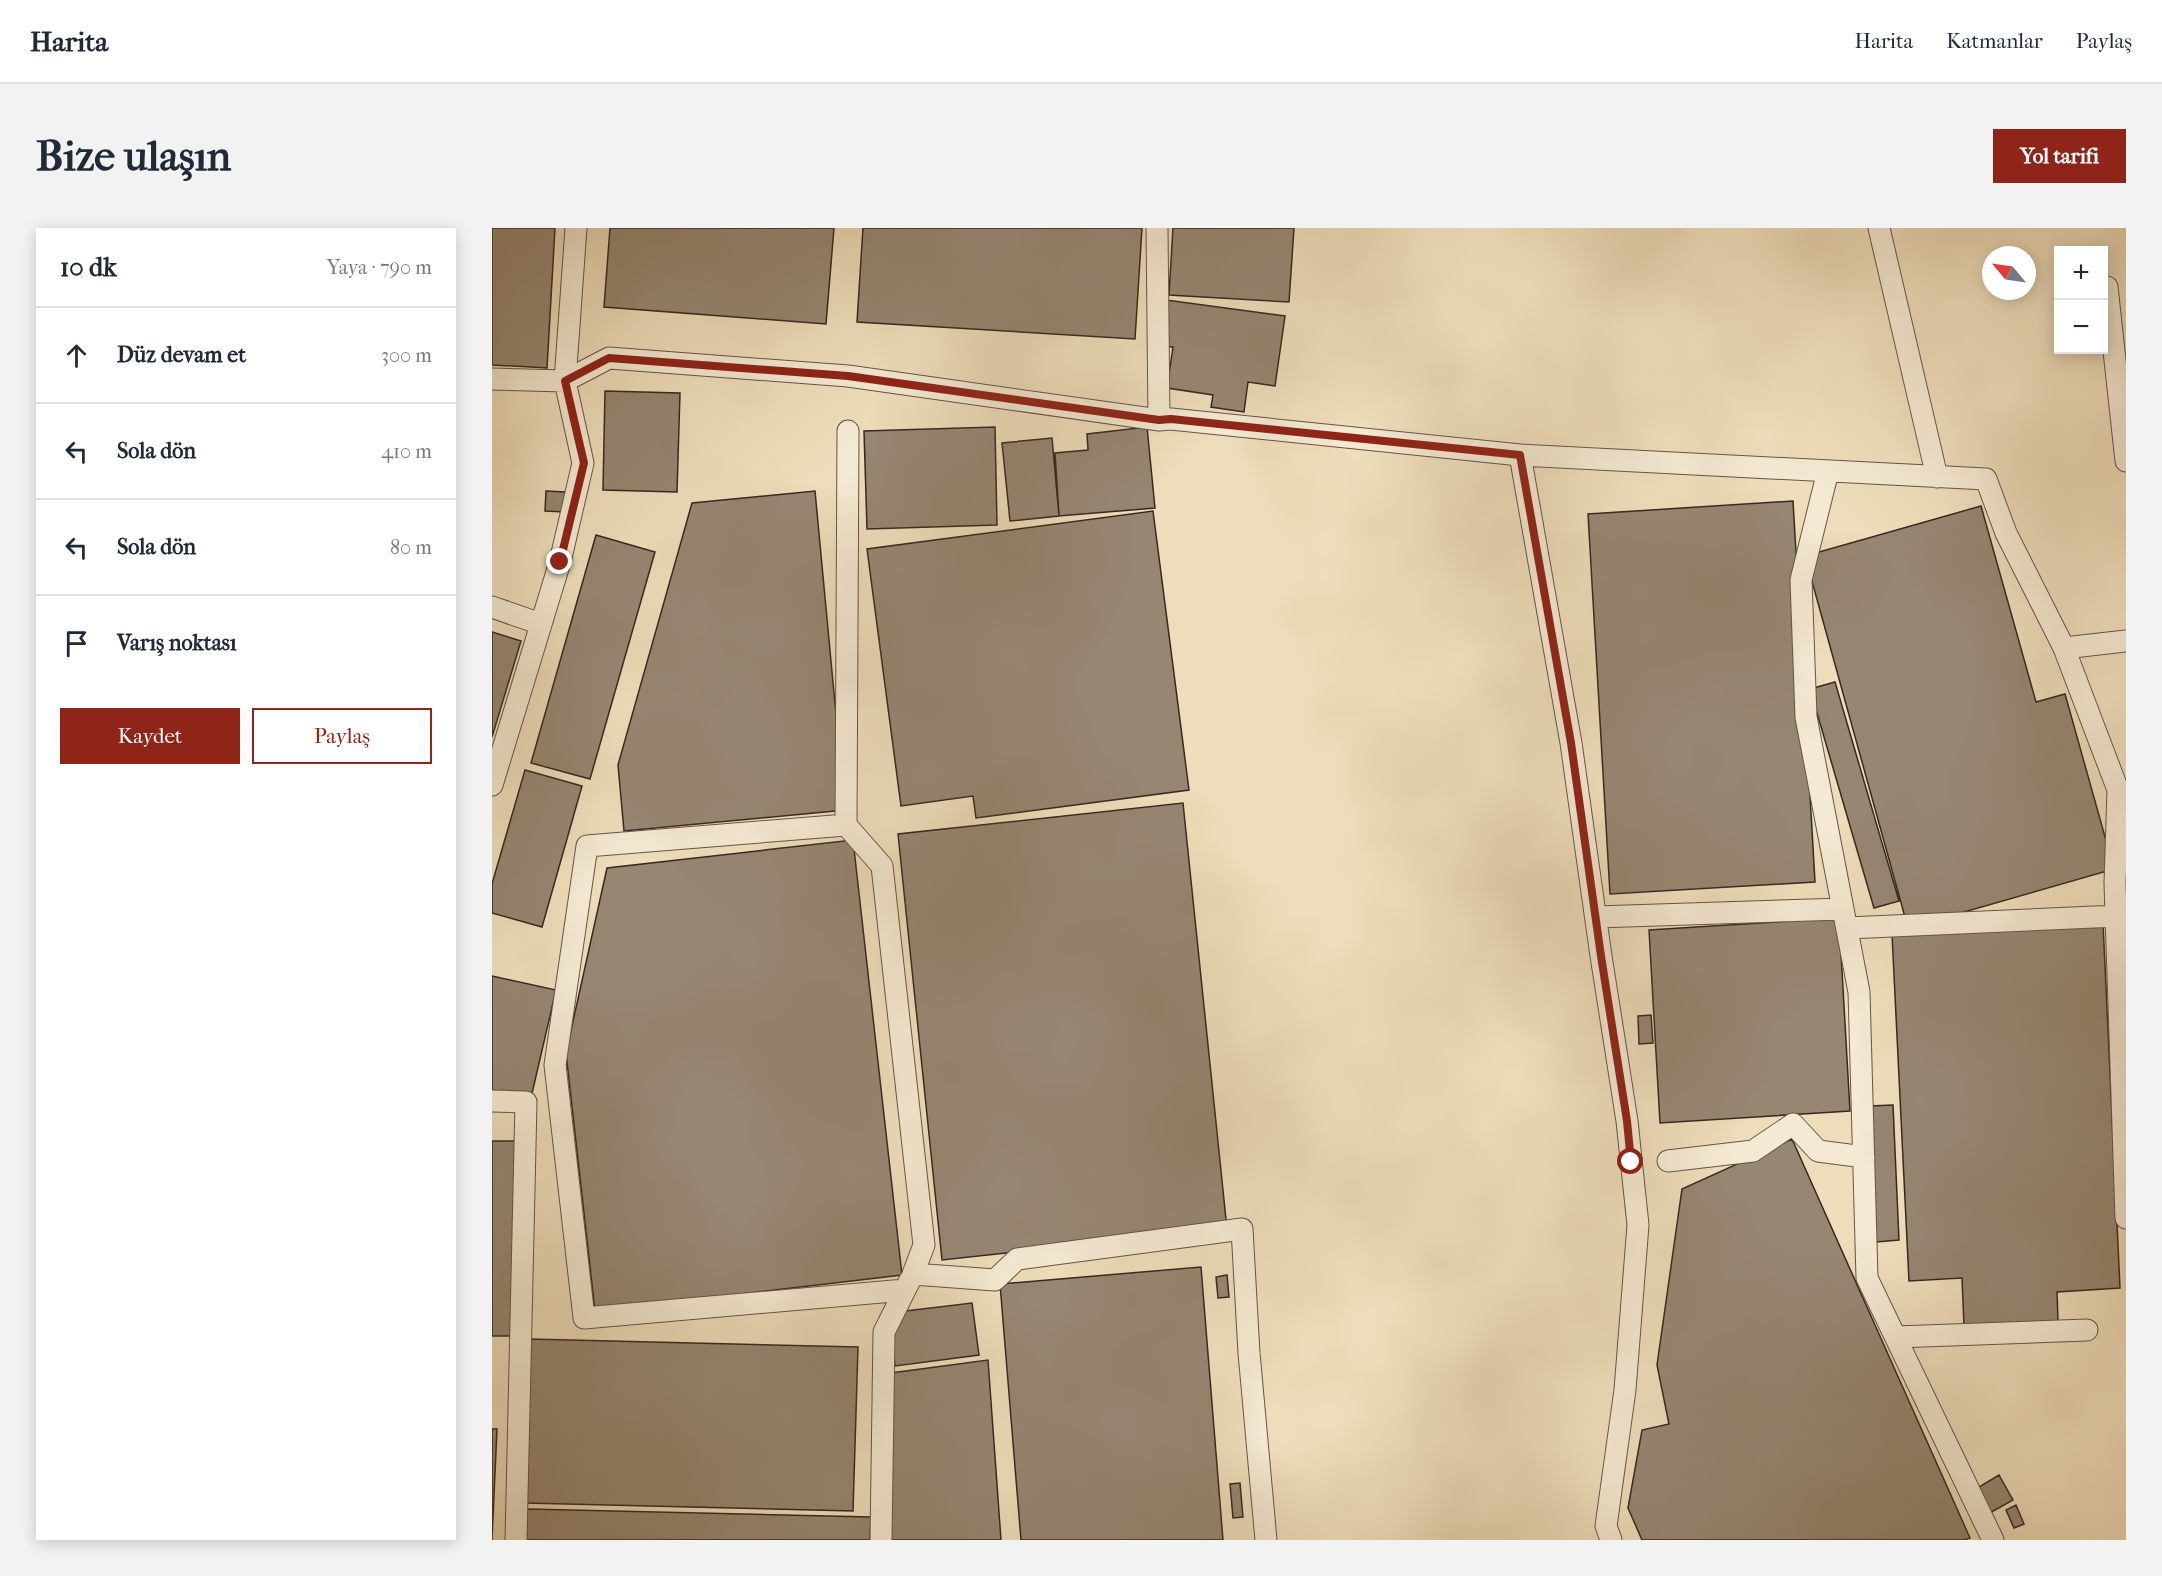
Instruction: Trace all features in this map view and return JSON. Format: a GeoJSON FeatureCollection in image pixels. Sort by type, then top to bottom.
{"type":"FeatureCollection","features":[{"type":"Feature","properties":{"kind":"street"},"geometry":{"type":"LineString","coordinates":[[492,785],[560,562],[584,463],[565,381],[576,228]]}},
{"type":"Feature","properties":{"kind":"street"},"geometry":{"type":"LineString","coordinates":[[1157,228],[1159,420]]}},
{"type":"Feature","properties":{"kind":"street"},"geometry":{"type":"LineString","coordinates":[[1880,228],[1937,477]]}},
{"type":"Feature","properties":{"kind":"street"},"geometry":{"type":"LineString","coordinates":[[2108,296],[2126,461]]}},
{"type":"Feature","properties":{"kind":"street"},"geometry":{"type":"LineString","coordinates":[[492,379],[565,381],[609,358],[848,376],[1159,420],[1171,419],[1520,455],[1986,479],[2006,533],[2064,648],[2118,790],[2115,883],[2126,1218]]}},
{"type":"Feature","properties":{"kind":"street"},"geometry":{"type":"LineString","coordinates":[[848,431],[846,825],[882,866],[924,1245],[909,1282],[884,1332],[881,1540]]}},
{"type":"Feature","properties":{"kind":"street"},"geometry":{"type":"LineString","coordinates":[[1520,455],[1571,743],[1627,1121],[1638,1225],[1625,1390],[1606,1526],[1611,1540]]}},
{"type":"Feature","properties":{"kind":"street"},"geometry":{"type":"LineString","coordinates":[[1828,471],[1801,580],[1806,717],[1859,992],[1868,1278],[1993,1540]]}},
{"type":"Feature","properties":{"kind":"street"},"geometry":{"type":"LineString","coordinates":[[492,607],[541,624]]}},
{"type":"Feature","properties":{"kind":"street"},"geometry":{"type":"LineString","coordinates":[[2064,648],[2126,641]]}},
{"type":"Feature","properties":{"kind":"street"},"geometry":{"type":"LineString","coordinates":[[846,825],[587,846],[555,1065],[584,1318],[909,1282],[995,1280],[1017,1259],[1242,1229],[1249,1353],[1266,1540]]}},
{"type":"Feature","properties":{"kind":"street"},"geometry":{"type":"LineString","coordinates":[[1596,917],[2117,916]]}},
{"type":"Feature","properties":{"kind":"street"},"geometry":{"type":"LineString","coordinates":[[492,1101],[526,1102],[516,1540]]}},
{"type":"Feature","properties":{"kind":"street"},"geometry":{"type":"LineString","coordinates":[[1668,1161],[1753,1151],[1793,1125],[1818,1151],[1864,1157]]}},
{"type":"Feature","properties":{"kind":"street"},"geometry":{"type":"LineString","coordinates":[[1896,1337],[2087,1330]]}},
{"type":"Feature","properties":{"kind":"building"},"geometry":{"type":"Polygon","coordinates":[[[492,228],[555,228],[547,368],[492,365],[492,228]]]}},
{"type":"Feature","properties":{"kind":"building"},"geometry":{"type":"Polygon","coordinates":[[[610,228],[834,228],[826,324],[604,307],[610,228]]]}},
{"type":"Feature","properties":{"kind":"building"},"geometry":{"type":"Polygon","coordinates":[[[863,228],[1142,228],[1135,339],[857,322],[863,228]]]}},
{"type":"Feature","properties":{"kind":"building"},"geometry":{"type":"Polygon","coordinates":[[[1173,228],[1294,228],[1289,302],[1169,295],[1173,228]]]}},
{"type":"Feature","properties":{"kind":"building"},"geometry":{"type":"Polygon","coordinates":[[[1166,300],[1285,316],[1275,386],[1248,382],[1244,412],[1211,407],[1213,395],[1167,388],[1173,347],[1159,346],[1166,300]]]}},
{"type":"Feature","properties":{"kind":"building"},"geometry":{"type":"Polygon","coordinates":[[[605,391],[680,393],[677,492],[603,490],[605,391]]]}},
{"type":"Feature","properties":{"kind":"building"},"geometry":{"type":"Polygon","coordinates":[[[995,427],[997,525],[867,529],[864,431],[995,427]]]}},
{"type":"Feature","properties":{"kind":"building"},"geometry":{"type":"Polygon","coordinates":[[[1147,427],[1155,508],[1059,516],[1055,453],[1088,450],[1087,434],[1147,427]]]}},
{"type":"Feature","properties":{"kind":"building"},"geometry":{"type":"Polygon","coordinates":[[[1052,438],[1059,516],[1010,521],[1002,443],[1052,438]]]}},
{"type":"Feature","properties":{"kind":"building"},"geometry":{"type":"Polygon","coordinates":[[[546,491],[565,492],[564,512],[545,511],[546,491]]]}},
{"type":"Feature","properties":{"kind":"building"},"geometry":{"type":"Polygon","coordinates":[[[815,491],[845,810],[624,831],[618,765],[692,503],[815,491]]]}},
{"type":"Feature","properties":{"kind":"building"},"geometry":{"type":"Polygon","coordinates":[[[1793,501],[1815,882],[1610,894],[1588,514],[1793,501]]]}},
{"type":"Feature","properties":{"kind":"building"},"geometry":{"type":"Polygon","coordinates":[[[1981,506],[2036,702],[2065,694],[2114,869],[1908,928],[1805,556],[1981,506]]]}},
{"type":"Feature","properties":{"kind":"building"},"geometry":{"type":"Polygon","coordinates":[[[1153,511],[1189,790],[976,818],[973,796],[901,806],[867,549],[1153,511]]]}},
{"type":"Feature","properties":{"kind":"building"},"geometry":{"type":"Polygon","coordinates":[[[596,535],[655,552],[590,779],[531,763],[596,535]]]}},
{"type":"Feature","properties":{"kind":"building"},"geometry":{"type":"Polygon","coordinates":[[[492,632],[521,641],[492,737],[492,632]]]}},
{"type":"Feature","properties":{"kind":"building"},"geometry":{"type":"Polygon","coordinates":[[[1835,682],[1899,901],[1874,908],[1810,689],[1835,682]]]}},
{"type":"Feature","properties":{"kind":"building"},"geometry":{"type":"Polygon","coordinates":[[[525,770],[582,786],[542,927],[492,913],[492,884],[525,770]]]}},
{"type":"Feature","properties":{"kind":"building"},"geometry":{"type":"Polygon","coordinates":[[[1183,803],[1227,1229],[942,1260],[898,834],[1183,803]]]}},
{"type":"Feature","properties":{"kind":"building"},"geometry":{"type":"Polygon","coordinates":[[[853,840],[902,1275],[595,1311],[566,1053],[607,868],[853,840]]]}},
{"type":"Feature","properties":{"kind":"building"},"geometry":{"type":"Polygon","coordinates":[[[1839,918],[1850,1111],[1660,1123],[1649,930],[1839,918]]]}},
{"type":"Feature","properties":{"kind":"building"},"geometry":{"type":"Polygon","coordinates":[[[2103,923],[2120,1288],[2057,1292],[2058,1321],[1964,1326],[1962,1278],[1909,1281],[1892,934],[2103,923]]]}},
{"type":"Feature","properties":{"kind":"building"},"geometry":{"type":"Polygon","coordinates":[[[492,976],[556,990],[530,1102],[492,1094],[492,976]]]}},
{"type":"Feature","properties":{"kind":"building"},"geometry":{"type":"Polygon","coordinates":[[[1651,1015],[1653,1043],[1639,1044],[1638,1016],[1651,1015]]]}},
{"type":"Feature","properties":{"kind":"building"},"geometry":{"type":"Polygon","coordinates":[[[1893,1105],[1899,1240],[1876,1242],[1870,1106],[1893,1105]]]}},
{"type":"Feature","properties":{"kind":"building"},"geometry":{"type":"Polygon","coordinates":[[[1792,1139],[1970,1538],[1964,1540],[1642,1540],[1628,1508],[1642,1430],[1669,1424],[1657,1365],[1682,1189],[1792,1139]]]}},
{"type":"Feature","properties":{"kind":"building"},"geometry":{"type":"Polygon","coordinates":[[[492,1141],[518,1141],[514,1336],[492,1336],[492,1141]]]}},
{"type":"Feature","properties":{"kind":"building"},"geometry":{"type":"Polygon","coordinates":[[[1201,1267],[1223,1540],[1021,1540],[1000,1284],[1201,1267]]]}},
{"type":"Feature","properties":{"kind":"building"},"geometry":{"type":"Polygon","coordinates":[[[1227,1275],[1229,1297],[1218,1298],[1216,1277],[1227,1275]]]}},
{"type":"Feature","properties":{"kind":"building"},"geometry":{"type":"Polygon","coordinates":[[[972,1303],[979,1355],[895,1366],[889,1313],[972,1303]]]}},
{"type":"Feature","properties":{"kind":"building"},"geometry":{"type":"Polygon","coordinates":[[[529,1339],[858,1347],[853,1511],[525,1503],[529,1339]]]}},
{"type":"Feature","properties":{"kind":"building"},"geometry":{"type":"Polygon","coordinates":[[[988,1360],[1001,1540],[888,1540],[876,1375],[988,1360]]]}},
{"type":"Feature","properties":{"kind":"building"},"geometry":{"type":"Polygon","coordinates":[[[492,1429],[497,1429],[492,1540],[492,1429]]]}},
{"type":"Feature","properties":{"kind":"building"},"geometry":{"type":"Polygon","coordinates":[[[1999,1475],[2013,1500],[1988,1514],[1974,1490],[1999,1475]]]}},
{"type":"Feature","properties":{"kind":"building"},"geometry":{"type":"Polygon","coordinates":[[[1240,1483],[1243,1517],[1233,1518],[1230,1484],[1240,1483]]]}},
{"type":"Feature","properties":{"kind":"building"},"geometry":{"type":"Polygon","coordinates":[[[2016,1505],[2024,1524],[2014,1528],[2006,1510],[2016,1505]]]}},
{"type":"Feature","properties":{"kind":"building"},"geometry":{"type":"Polygon","coordinates":[[[527,1509],[871,1517],[870,1540],[526,1540],[527,1509]]]}},
{"type":"Feature","properties":{"kind":"route"},"geometry":{"type":"LineString","coordinates":[[560,562],[584,463],[565,381],[609,358],[848,376],[1159,420],[1171,419],[1520,455],[1571,743],[1627,1121],[1631,1162]]}}]}
